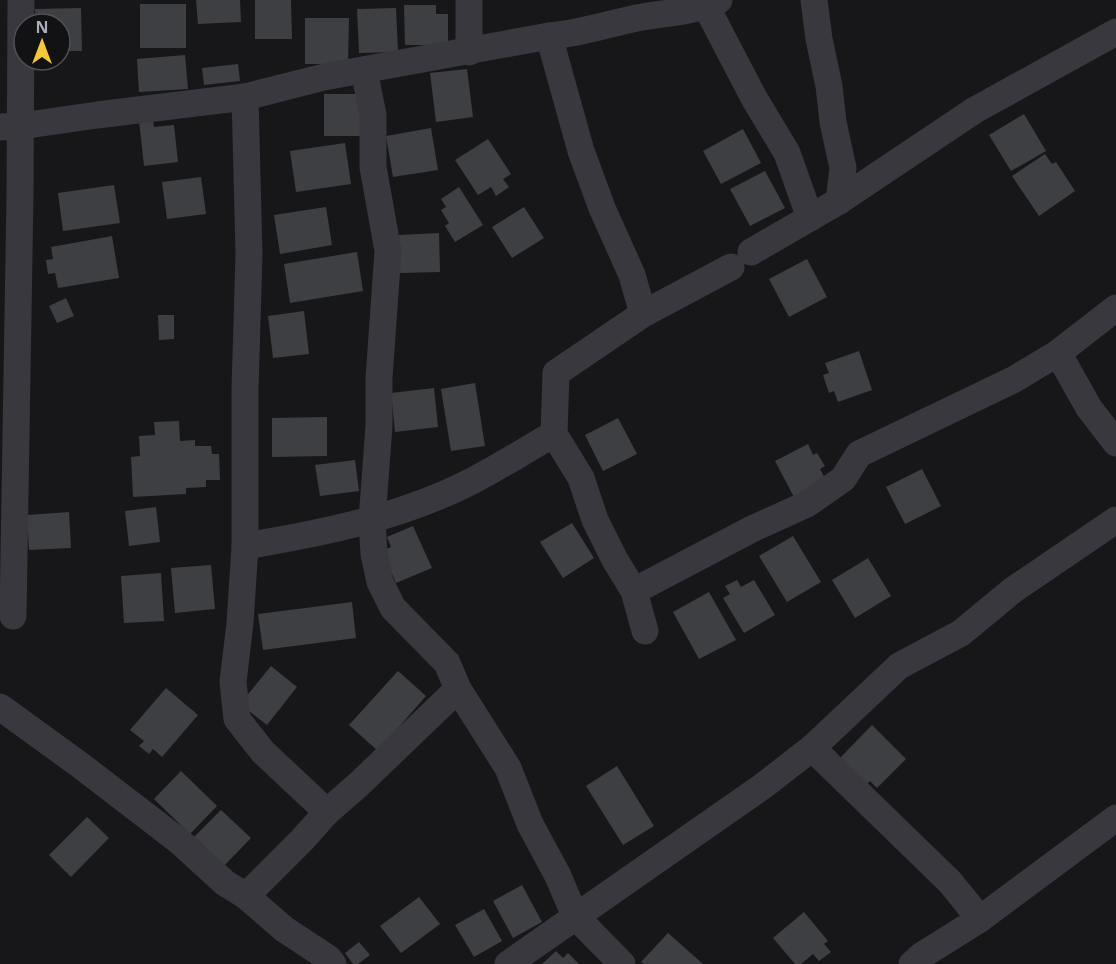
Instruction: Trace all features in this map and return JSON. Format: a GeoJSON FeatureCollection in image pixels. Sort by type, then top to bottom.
{"type":"FeatureCollection","features":[{"type":"Feature","properties":{"kind":"street"},"geometry":{"type":"LineString","coordinates":[[13,616],[9,363],[10,127],[21,0]]}},
{"type":"Feature","properties":{"kind":"street"},"geometry":{"type":"LineString","coordinates":[[469,0],[469,52]]}},
{"type":"Feature","properties":{"kind":"street"},"geometry":{"type":"LineString","coordinates":[[814,0],[833,122],[843,168],[839,201]]}},
{"type":"Feature","properties":{"kind":"street"},"geometry":{"type":"LineString","coordinates":[[10,127],[244,97],[324,77],[549,36],[570,35],[636,18],[713,3],[754,98],[787,153],[810,218]]}},
{"type":"Feature","properties":{"kind":"street"},"geometry":{"type":"LineString","coordinates":[[645,632],[634,591],[595,520],[581,478],[554,434],[556,373],[643,314],[741,260],[839,201],[975,110],[1116,32]]}},
{"type":"Feature","properties":{"kind":"street"},"geometry":{"type":"LineString","coordinates":[[549,36],[581,152],[632,275],[643,314]]}},
{"type":"Feature","properties":{"kind":"street"},"geometry":{"type":"LineString","coordinates":[[364,70],[373,115],[373,167],[388,251],[380,378],[380,426],[372,520],[374,554],[380,582],[393,608],[447,663],[458,689],[508,768],[530,824],[558,876],[575,916],[622,964]]}},
{"type":"Feature","properties":{"kind":"street"},"geometry":{"type":"LineString","coordinates":[[244,97],[249,254],[245,390],[245,546],[233,682],[237,719],[263,752],[327,812]]}},
{"type":"Feature","properties":{"kind":"street"},"geometry":{"type":"LineString","coordinates":[[634,591],[807,504],[843,479],[859,454],[1013,380],[1058,353],[1116,308]]}},
{"type":"Feature","properties":{"kind":"street"},"geometry":{"type":"LineString","coordinates":[[1058,353],[1089,408],[1116,443]]}},
{"type":"Feature","properties":{"kind":"street"},"geometry":{"type":"LineString","coordinates":[[245,546],[372,520],[430,500],[473,480],[554,434]]}},
{"type":"Feature","properties":{"kind":"street"},"geometry":{"type":"LineString","coordinates":[[508,964],[695,835],[812,748],[899,666],[961,633],[1013,590],[1116,520]]}},
{"type":"Feature","properties":{"kind":"street"},"geometry":{"type":"LineString","coordinates":[[246,896],[327,812],[458,689]]}},
{"type":"Feature","properties":{"kind":"street"},"geometry":{"type":"LineString","coordinates":[[0,707],[179,841],[225,884],[246,896],[284,930],[328,958],[333,964]]}},
{"type":"Feature","properties":{"kind":"street"},"geometry":{"type":"LineString","coordinates":[[812,748],[950,882],[980,919]]}},
{"type":"Feature","properties":{"kind":"street"},"geometry":{"type":"LineString","coordinates":[[912,964],[980,919],[1116,818]]}},
{"type":"Feature","properties":{"kind":"building"},"geometry":{"type":"Polygon","coordinates":[[[196,0],[240,0],[241,22],[198,24],[196,0]]]}},
{"type":"Feature","properties":{"kind":"building"},"geometry":{"type":"Polygon","coordinates":[[[255,0],[291,0],[292,39],[255,39],[255,0]]]}},
{"type":"Feature","properties":{"kind":"building"},"geometry":{"type":"Polygon","coordinates":[[[140,4],[186,4],[186,48],[140,48],[140,4]]]}},
{"type":"Feature","properties":{"kind":"building"},"geometry":{"type":"Polygon","coordinates":[[[404,5],[436,5],[436,14],[448,14],[448,45],[405,45],[404,5]]]}},
{"type":"Feature","properties":{"kind":"building"},"geometry":{"type":"Polygon","coordinates":[[[81,8],[82,51],[72,51],[72,12],[35,12],[35,9],[81,8]]]}},
{"type":"Feature","properties":{"kind":"building"},"geometry":{"type":"Polygon","coordinates":[[[396,8],[398,52],[359,53],[357,9],[396,8]]]}},
{"type":"Feature","properties":{"kind":"building"},"geometry":{"type":"Polygon","coordinates":[[[305,18],[349,18],[348,64],[305,64],[305,18]]]}},
{"type":"Feature","properties":{"kind":"building"},"geometry":{"type":"Polygon","coordinates":[[[185,55],[188,89],[139,92],[137,59],[185,55]]]}},
{"type":"Feature","properties":{"kind":"building"},"geometry":{"type":"Polygon","coordinates":[[[238,64],[240,81],[204,85],[202,68],[238,64]]]}},
{"type":"Feature","properties":{"kind":"building"},"geometry":{"type":"Polygon","coordinates":[[[467,69],[473,117],[436,122],[430,73],[467,69]]]}},
{"type":"Feature","properties":{"kind":"building"},"geometry":{"type":"Polygon","coordinates":[[[324,94],[363,94],[363,136],[324,136],[324,94]]]}},
{"type":"Feature","properties":{"kind":"building"},"geometry":{"type":"Polygon","coordinates":[[[1024,114],[1046,151],[1011,171],[989,135],[1024,114]]]}},
{"type":"Feature","properties":{"kind":"building"},"geometry":{"type":"Polygon","coordinates":[[[153,119],[154,127],[174,125],[178,162],[144,166],[139,121],[153,119]]]}},
{"type":"Feature","properties":{"kind":"building"},"geometry":{"type":"Polygon","coordinates":[[[431,128],[438,170],[393,177],[386,136],[431,128]]]}},
{"type":"Feature","properties":{"kind":"building"},"geometry":{"type":"Polygon","coordinates":[[[743,129],[761,163],[721,184],[703,151],[743,129]]]}},
{"type":"Feature","properties":{"kind":"building"},"geometry":{"type":"Polygon","coordinates":[[[488,139],[511,174],[503,179],[509,187],[496,196],[491,187],[478,195],[455,160],[488,139]]]}},
{"type":"Feature","properties":{"kind":"building"},"geometry":{"type":"Polygon","coordinates":[[[345,143],[351,184],[296,192],[290,151],[345,143]]]}},
{"type":"Feature","properties":{"kind":"building"},"geometry":{"type":"Polygon","coordinates":[[[1045,154],[1052,164],[1056,162],[1075,191],[1039,216],[1012,176],[1045,154]]]}},
{"type":"Feature","properties":{"kind":"building"},"geometry":{"type":"Polygon","coordinates":[[[765,171],[785,208],[750,226],[730,189],[765,171]]]}},
{"type":"Feature","properties":{"kind":"building"},"geometry":{"type":"Polygon","coordinates":[[[201,177],[206,214],[167,219],[162,182],[201,177]]]}},
{"type":"Feature","properties":{"kind":"building"},"geometry":{"type":"Polygon","coordinates":[[[114,185],[120,223],[63,231],[58,193],[114,185]]]}},
{"type":"Feature","properties":{"kind":"building"},"geometry":{"type":"Polygon","coordinates":[[[459,187],[483,225],[455,242],[445,226],[449,223],[441,210],[446,207],[441,199],[459,187]]]}},
{"type":"Feature","properties":{"kind":"building"},"geometry":{"type":"Polygon","coordinates":[[[326,207],[332,245],[280,254],[274,215],[326,207]]]}},
{"type":"Feature","properties":{"kind":"building"},"geometry":{"type":"Polygon","coordinates":[[[524,207],[544,238],[512,258],[492,227],[524,207]]]}},
{"type":"Feature","properties":{"kind":"building"},"geometry":{"type":"Polygon","coordinates":[[[439,233],[440,272],[400,273],[399,235],[439,233]]]}},
{"type":"Feature","properties":{"kind":"building"},"geometry":{"type":"Polygon","coordinates":[[[112,236],[119,278],[58,288],[55,273],[48,274],[46,260],[53,259],[51,247],[112,236]]]}},
{"type":"Feature","properties":{"kind":"building"},"geometry":{"type":"Polygon","coordinates":[[[357,252],[363,291],[290,303],[284,264],[357,252]]]}},
{"type":"Feature","properties":{"kind":"building"},"geometry":{"type":"Polygon","coordinates":[[[807,259],[827,297],[789,317],[769,279],[807,259]]]}},
{"type":"Feature","properties":{"kind":"building"},"geometry":{"type":"Polygon","coordinates":[[[66,298],[74,316],[57,323],[49,306],[66,298]]]}},
{"type":"Feature","properties":{"kind":"building"},"geometry":{"type":"Polygon","coordinates":[[[304,311],[309,354],[273,358],[268,316],[304,311]]]}},
{"type":"Feature","properties":{"kind":"building"},"geometry":{"type":"Polygon","coordinates":[[[158,315],[174,315],[174,339],[159,340],[158,315]]]}},
{"type":"Feature","properties":{"kind":"building"},"geometry":{"type":"Polygon","coordinates":[[[859,351],[872,390],[838,402],[834,391],[829,393],[823,375],[829,373],[825,363],[859,351]]]}},
{"type":"Feature","properties":{"kind":"building"},"geometry":{"type":"Polygon","coordinates":[[[475,383],[485,446],[451,451],[441,389],[475,383]]]}},
{"type":"Feature","properties":{"kind":"building"},"geometry":{"type":"Polygon","coordinates":[[[434,388],[438,427],[395,432],[391,393],[434,388]]]}},
{"type":"Feature","properties":{"kind":"building"},"geometry":{"type":"Polygon","coordinates":[[[327,417],[327,456],[272,457],[272,418],[327,417]]]}},
{"type":"Feature","properties":{"kind":"building"},"geometry":{"type":"Polygon","coordinates":[[[618,418],[637,454],[603,471],[585,435],[618,418]]]}},
{"type":"Feature","properties":{"kind":"building"},"geometry":{"type":"Polygon","coordinates":[[[179,421],[180,441],[195,440],[195,446],[211,446],[212,454],[219,454],[220,480],[206,480],[206,487],[186,488],[186,494],[133,497],[131,457],[140,456],[139,436],[155,435],[154,422],[179,421]]]}},
{"type":"Feature","properties":{"kind":"building"},"geometry":{"type":"Polygon","coordinates":[[[808,444],[813,455],[817,453],[825,466],[820,469],[826,480],[794,497],[775,461],[808,444]]]}},
{"type":"Feature","properties":{"kind":"building"},"geometry":{"type":"Polygon","coordinates":[[[355,460],[359,491],[320,496],[315,465],[355,460]]]}},
{"type":"Feature","properties":{"kind":"building"},"geometry":{"type":"Polygon","coordinates":[[[922,469],[941,506],[905,524],[886,487],[922,469]]]}},
{"type":"Feature","properties":{"kind":"building"},"geometry":{"type":"Polygon","coordinates":[[[156,507],[160,542],[129,546],[125,511],[156,507]]]}},
{"type":"Feature","properties":{"kind":"building"},"geometry":{"type":"Polygon","coordinates":[[[69,512],[71,548],[29,550],[27,515],[69,512]]]}},
{"type":"Feature","properties":{"kind":"building"},"geometry":{"type":"Polygon","coordinates":[[[572,523],[594,558],[563,578],[540,542],[572,523]]]}},
{"type":"Feature","properties":{"kind":"building"},"geometry":{"type":"Polygon","coordinates":[[[413,526],[432,568],[396,583],[382,551],[391,547],[387,537],[413,526]]]}},
{"type":"Feature","properties":{"kind":"building"},"geometry":{"type":"Polygon","coordinates":[[[793,536],[821,582],[787,602],[759,556],[793,536]]]}},
{"type":"Feature","properties":{"kind":"building"},"geometry":{"type":"Polygon","coordinates":[[[868,558],[891,596],[855,618],[832,580],[868,558]]]}},
{"type":"Feature","properties":{"kind":"building"},"geometry":{"type":"Polygon","coordinates":[[[211,565],[215,609],[175,613],[171,568],[211,565]]]}},
{"type":"Feature","properties":{"kind":"building"},"geometry":{"type":"Polygon","coordinates":[[[161,573],[164,621],[124,623],[121,576],[161,573]]]}},
{"type":"Feature","properties":{"kind":"building"},"geometry":{"type":"Polygon","coordinates":[[[737,580],[741,587],[754,580],[775,615],[744,633],[723,598],[730,594],[725,586],[737,580]]]}},
{"type":"Feature","properties":{"kind":"building"},"geometry":{"type":"Polygon","coordinates":[[[709,592],[736,640],[699,659],[673,612],[709,592]]]}},
{"type":"Feature","properties":{"kind":"building"},"geometry":{"type":"Polygon","coordinates":[[[352,602],[356,638],[263,650],[258,614],[352,602]]]}},
{"type":"Feature","properties":{"kind":"building"},"geometry":{"type":"Polygon","coordinates":[[[271,666],[297,687],[267,725],[240,704],[271,666]]]}},
{"type":"Feature","properties":{"kind":"building"},"geometry":{"type":"Polygon","coordinates":[[[398,671],[426,696],[378,751],[349,725],[398,671]]]}},
{"type":"Feature","properties":{"kind":"building"},"geometry":{"type":"Polygon","coordinates":[[[166,688],[198,715],[162,757],[153,749],[149,754],[139,746],[144,741],[130,730],[166,688]]]}},
{"type":"Feature","properties":{"kind":"building"},"geometry":{"type":"Polygon","coordinates":[[[872,725],[906,759],[877,788],[870,781],[866,785],[839,759],[872,725]]]}},
{"type":"Feature","properties":{"kind":"building"},"geometry":{"type":"Polygon","coordinates":[[[617,766],[654,826],[623,845],[586,786],[617,766]]]}},
{"type":"Feature","properties":{"kind":"building"},"geometry":{"type":"Polygon","coordinates":[[[181,771],[217,806],[190,834],[154,799],[181,771]]]}},
{"type":"Feature","properties":{"kind":"building"},"geometry":{"type":"Polygon","coordinates":[[[221,810],[251,838],[222,868],[192,839],[221,810]]]}},
{"type":"Feature","properties":{"kind":"building"},"geometry":{"type":"Polygon","coordinates":[[[87,817],[109,838],[71,877],[49,855],[87,817]]]}},
{"type":"Feature","properties":{"kind":"building"},"geometry":{"type":"Polygon","coordinates":[[[522,885],[542,922],[513,938],[493,901],[522,885]]]}},
{"type":"Feature","properties":{"kind":"building"},"geometry":{"type":"Polygon","coordinates":[[[419,897],[440,924],[401,953],[380,926],[419,897]]]}},
{"type":"Feature","properties":{"kind":"building"},"geometry":{"type":"Polygon","coordinates":[[[484,909],[502,941],[474,957],[455,925],[484,909]]]}},
{"type":"Feature","properties":{"kind":"building"},"geometry":{"type":"Polygon","coordinates":[[[804,912],[828,941],[824,944],[831,952],[819,961],[813,954],[801,964],[795,964],[773,938],[804,912]]]}},
{"type":"Feature","properties":{"kind":"building"},"geometry":{"type":"Polygon","coordinates":[[[668,933],[703,964],[644,964],[641,962],[668,933]]]}},
{"type":"Feature","properties":{"kind":"building"},"geometry":{"type":"Polygon","coordinates":[[[359,942],[370,955],[358,964],[353,964],[345,953],[359,942]]]}},
{"type":"Feature","properties":{"kind":"building"},"geometry":{"type":"Polygon","coordinates":[[[556,951],[563,958],[568,953],[579,964],[542,964],[556,951]]]}}]}
